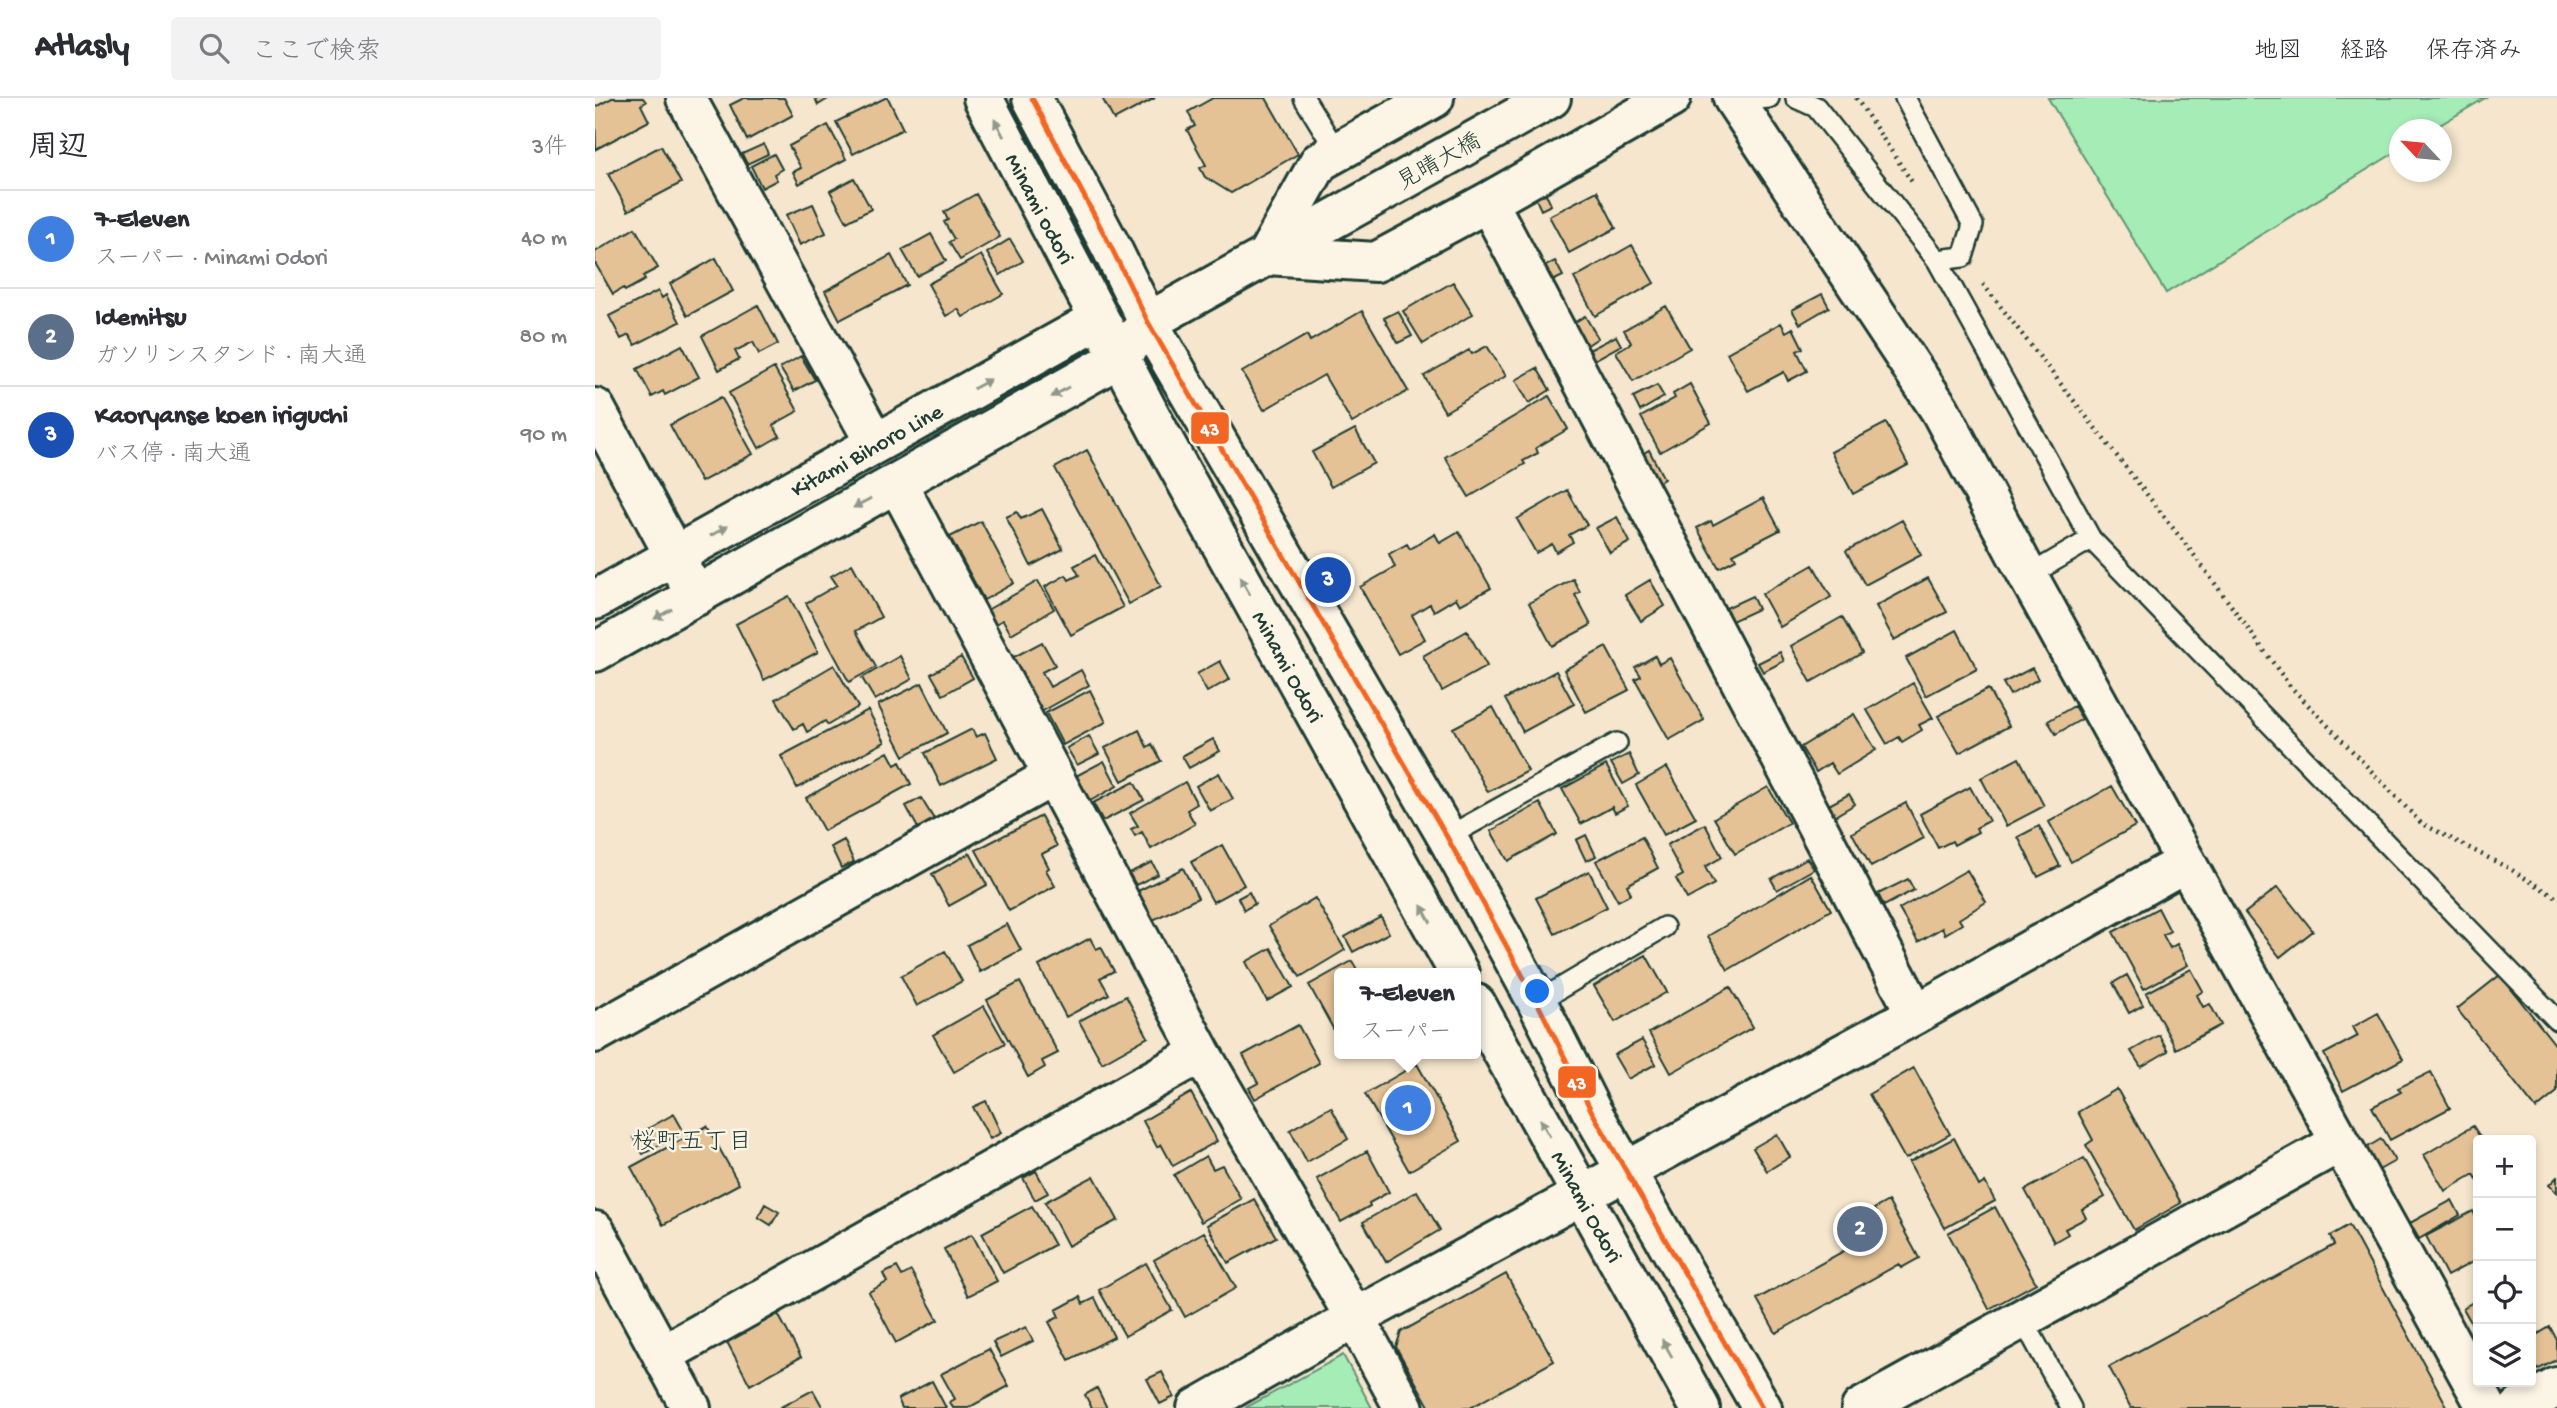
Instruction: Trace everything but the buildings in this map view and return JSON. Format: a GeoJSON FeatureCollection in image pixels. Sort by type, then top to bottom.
{"type":"FeatureCollection","features":[{"type":"Feature","properties":{"kind":"street"},"geometry":{"type":"LineString","coordinates":[[686,98],[875,443]]}},
{"type":"Feature","properties":{"kind":"street","name":"Minami odori"},"geometry":{"type":"LineString","coordinates":[[983,98],[1099,319]]}},
{"type":"Feature","properties":{"kind":"street","name":"Minami odori"},"geometry":{"type":"LineString","coordinates":[[1032,98],[1111,245],[1147,322],[1447,837],[1537,1002],[1591,1110],[1762,1408]]}},
{"type":"Feature","properties":{"kind":"street"},"geometry":{"type":"LineString","coordinates":[[1434,98],[1319,162],[1267,255],[1376,262],[1671,98]]}},
{"type":"Feature","properties":{"kind":"street","name":"見晴大橋"},"geometry":{"type":"LineString","coordinates":[[1362,202],[1551,98]]}},
{"type":"Feature","properties":{"kind":"street"},"geometry":{"type":"LineString","coordinates":[[1745,99],[1940,410],[2028,576],[2487,1408]]}},
{"type":"Feature","properties":{"kind":"street","name":"Kitami Bihoro Line"},"geometry":{"type":"LineString","coordinates":[[595,652],[1119,358],[1147,322],[1362,202]]}},
{"type":"Feature","properties":{"kind":"street"},"geometry":{"type":"LineString","coordinates":[[1488,202],[1916,1014]]}},
{"type":"Feature","properties":{"kind":"street"},"geometry":{"type":"LineString","coordinates":[[1099,319],[1147,322]]}},
{"type":"Feature","properties":{"kind":"street"},"geometry":{"type":"LineString","coordinates":[[1099,319],[1119,358]]}},
{"type":"Feature","properties":{"kind":"street","name":"Kitami Bihoro Line"},"geometry":{"type":"LineString","coordinates":[[595,600],[1099,319]]}},
{"type":"Feature","properties":{"kind":"street","name":"Minami Odori"},"geometry":{"type":"LineString","coordinates":[[1119,358],[1456,968]]}},
{"type":"Feature","properties":{"kind":"street"},"geometry":{"type":"LineString","coordinates":[[595,408],[695,596]]}},
{"type":"Feature","properties":{"kind":"street"},"geometry":{"type":"LineString","coordinates":[[897,482],[1201,1054],[1355,1318],[1404,1408]]}},
{"type":"Feature","properties":{"kind":"street"},"geometry":{"type":"LineString","coordinates":[[595,1033],[1053,776]]}},
{"type":"Feature","properties":{"kind":"street"},"geometry":{"type":"LineString","coordinates":[[1197,1408],[1355,1318],[1916,1014],[2186,862]]}},
{"type":"Feature","properties":{"kind":"street","name":"Minami Odori"},"geometry":{"type":"LineString","coordinates":[[1481,1013],[1700,1408]]}},
{"type":"Feature","properties":{"kind":"street"},"geometry":{"type":"LineString","coordinates":[[662,1355],[1201,1054]]}},
{"type":"Feature","properties":{"kind":"street"},"geometry":{"type":"LineString","coordinates":[[1861,1408],[2339,1143]]}},
{"type":"Feature","properties":{"kind":"street"},"geometry":{"type":"LineString","coordinates":[[595,1231],[691,1408]]}},
{"type":"Feature","properties":{"kind":"street"},"geometry":{"type":"LineString","coordinates":[[2519,1408],[2557,1387]]}},
{"type":"Feature","properties":{"kind":"lane"},"geometry":{"type":"LineString","coordinates":[[1304,98],[1337,152]]}},
{"type":"Feature","properties":{"kind":"lane"},"geometry":{"type":"LineString","coordinates":[[1796,98],[1816,107],[1937,260],[2091,539],[2557,1020]]}},
{"type":"Feature","properties":{"kind":"lane"},"geometry":{"type":"LineString","coordinates":[[1905,98],[1973,225],[1963,257],[1937,260]]}},
{"type":"Feature","properties":{"kind":"lane"},"geometry":{"type":"LineString","coordinates":[[2028,576],[2091,539]]}},
{"type":"Feature","properties":{"kind":"lane"},"geometry":{"type":"LineString","coordinates":[[1447,837],[1617,743]]}},
{"type":"Feature","properties":{"kind":"lane"},"geometry":{"type":"LineString","coordinates":[[1537,1002],[1664,927]]}},
{"type":"Feature","properties":{"kind":"lane"},"geometry":{"type":"LineString","coordinates":[[2020,1320],[2033,1338],[2071,1408]]}},
{"type":"Feature","properties":{"kind":"path"},"geometry":{"type":"LineString","coordinates":[[1856,98],[1917,189]]}},
{"type":"Feature","properties":{"kind":"path"},"geometry":{"type":"LineString","coordinates":[[1963,257],[2194,555],[2290,686],[2421,823],[2512,870],[2557,898]]}},
{"type":"Feature","properties":{"kind":"green space"},"geometry":{"type":"Polygon","coordinates":[[[2048,98],[2485,98],[2450,119],[2389,119],[2389,156],[2166,293],[2048,98]]]}},
{"type":"Feature","properties":{"kind":"green space"},"geometry":{"type":"Polygon","coordinates":[[[1343,1355],[1372,1408],[1245,1408],[1343,1355]]]}},
{"type":"Feature","properties":{"kind":"transit line","name":"43"},"geometry":{"type":"LineString","coordinates":[[1032,98],[1148,322],[1447,837],[1537,1002],[1591,1110],[1762,1408]]}},
{"type":"Feature","properties":{"kind":"place","name":"Kaoryanse koen iriguchi"},"geometry":{"type":"Point","coordinates":[1328,580]}},
{"type":"Feature","properties":{"kind":"place","name":"7-Eleven"},"geometry":{"type":"Point","coordinates":[1408,1108]}},
{"type":"Feature","properties":{"kind":"place","name":"Idemitsu"},"geometry":{"type":"Point","coordinates":[1860,1229]}},
{"type":"Feature","properties":{"kind":"district","name":"桜町五丁目"},"geometry":{"type":"Point","coordinates":[692,1140]}}]}
